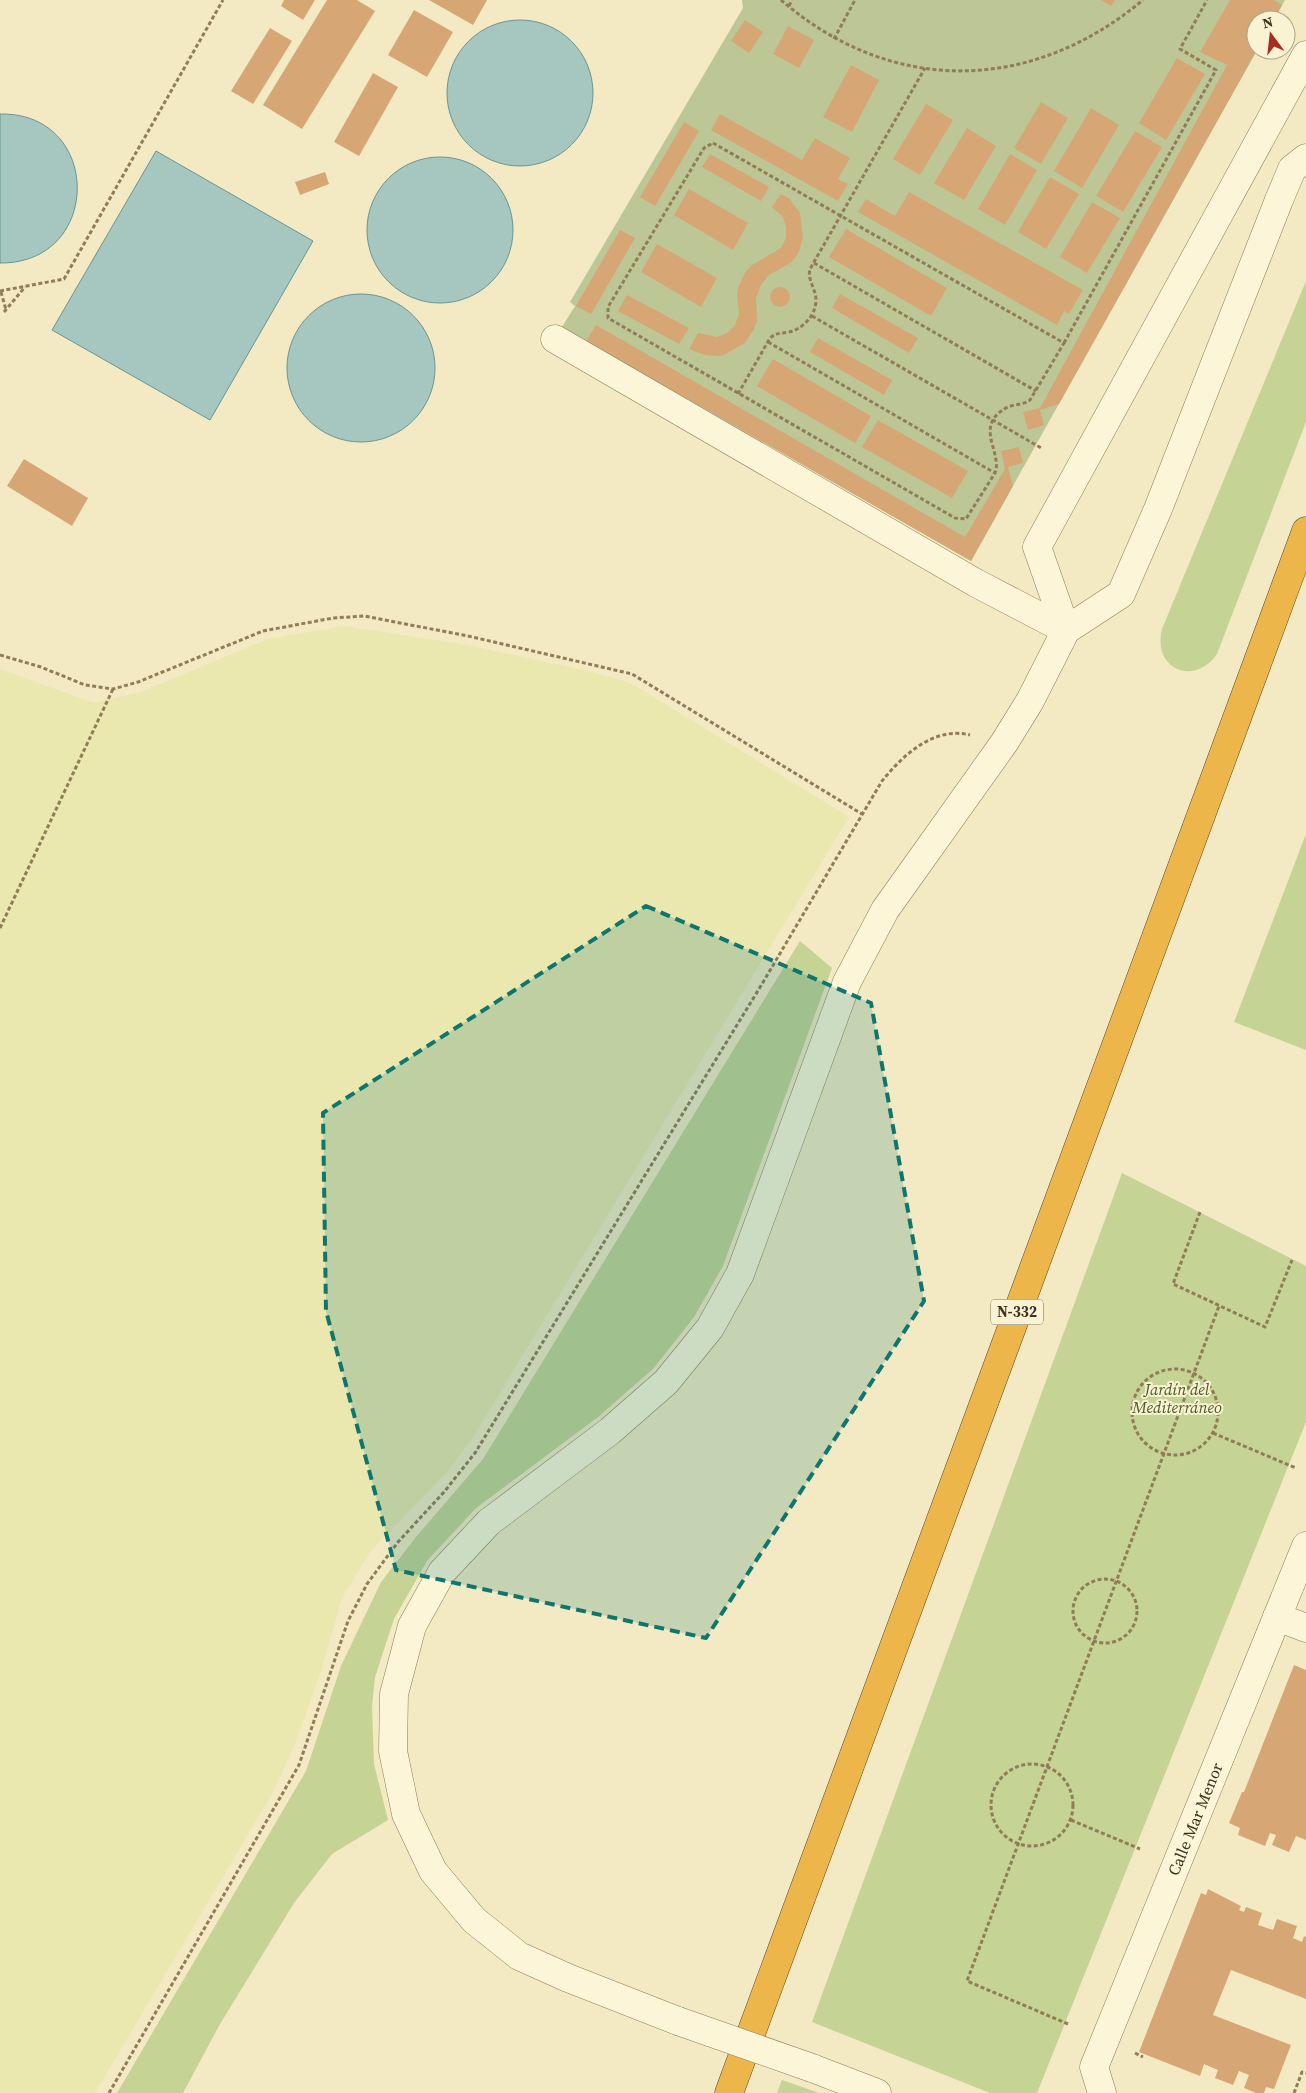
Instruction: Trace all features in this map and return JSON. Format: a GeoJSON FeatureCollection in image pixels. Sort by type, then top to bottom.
{"type":"FeatureCollection","features":[{"type":"Feature","properties":{"kind":"highway","name":"N-332"},"geometry":{"type":"LineString","coordinates":[[728,2093],[1306,531]]}},
{"type":"Feature","properties":{"kind":"street"},"geometry":{"type":"LineString","coordinates":[[1066,630],[1037,547],[1306,55]]}},
{"type":"Feature","properties":{"kind":"street"},"geometry":{"type":"LineString","coordinates":[[878,2093],[678,2021],[568,1978],[519,1956],[474,1920],[433,1871],[406,1814],[393,1751],[394,1694],[412,1626],[442,1572],[489,1522],[610,1431],[666,1382],[710,1328],[740,1274],[847,982],[866,944],[907,878],[936,841],[1004,742],[1030,701],[1066,630],[1121,594],[1158,509],[1299,164],[1252,151]]}},
{"type":"Feature","properties":{"kind":"street"},"geometry":{"type":"LineString","coordinates":[[555,339],[976,584],[1066,630]]}},
{"type":"Feature","properties":{"kind":"street","name":"Calle Mar Menor"},"geometry":{"type":"LineString","coordinates":[[1102,2093],[1094,2068],[1306,1546]]}},
{"type":"Feature","properties":{"kind":"street"},"geometry":{"type":"LineString","coordinates":[[1277,1617],[1306,1628]]}},
{"type":"Feature","properties":{"kind":"path"},"geometry":{"type":"LineString","coordinates":[[25,286],[5,311],[1,291],[25,286],[64,279],[223,0]]}},
{"type":"Feature","properties":{"kind":"path"},"geometry":{"type":"LineString","coordinates":[[781,0],[834,38],[868,54],[905,65],[980,71],[1018,66],[1054,55],[1089,39],[1121,19],[1143,0]]}},
{"type":"Feature","properties":{"kind":"path"},"geometry":{"type":"LineString","coordinates":[[789,6],[792,0]]}},
{"type":"Feature","properties":{"kind":"path"},"geometry":{"type":"LineString","coordinates":[[834,38],[855,0]]}},
{"type":"Feature","properties":{"kind":"path"},"geometry":{"type":"LineString","coordinates":[[1064,343],[718,144],[708,145],[608,307],[608,318],[612,322],[955,518],[966,518],[995,473],[997,458],[990,443],[993,421],[1008,407],[1030,400],[1036,391],[1064,343],[1216,70],[1180,48],[1208,0]]}},
{"type":"Feature","properties":{"kind":"path"},"geometry":{"type":"LineString","coordinates":[[738,394],[768,342],[776,333],[788,332],[801,326],[812,316],[816,302],[809,273],[925,68]]}},
{"type":"Feature","properties":{"kind":"path"},"geometry":{"type":"LineString","coordinates":[[814,263],[1036,391]]}},
{"type":"Feature","properties":{"kind":"path"},"geometry":{"type":"LineString","coordinates":[[812,316],[1042,449]]}},
{"type":"Feature","properties":{"kind":"path"},"geometry":{"type":"LineString","coordinates":[[768,342],[995,473]]}},
{"type":"Feature","properties":{"kind":"path"},"geometry":{"type":"LineString","coordinates":[[0,655],[41,667],[85,684],[113,689],[138,682],[263,631],[333,618],[364,616],[468,636],[632,674],[862,814]]}},
{"type":"Feature","properties":{"kind":"path"},"geometry":{"type":"LineString","coordinates":[[0,928],[113,689]]}},
{"type":"Feature","properties":{"kind":"path"},"geometry":{"type":"LineString","coordinates":[[109,2093],[299,1765],[348,1621],[367,1584],[398,1542],[444,1492],[476,1452],[754,998],[862,814],[896,763],[914,748],[935,738],[958,732],[1004,742]]}},
{"type":"Feature","properties":{"kind":"path"},"geometry":{"type":"LineString","coordinates":[[1200,1212],[1173,1284],[1265,1327],[1292,1260]]}},
{"type":"Feature","properties":{"kind":"path"},"geometry":{"type":"LineString","coordinates":[[1068,2024],[967,1981],[1219,1306]]}},
{"type":"Feature","properties":{"kind":"path"},"geometry":{"type":"LineString","coordinates":[[1168,1370],[1194,1373],[1205,1381],[1214,1392],[1218,1406],[1218,1420],[1213,1433],[1204,1444],[1192,1452],[1178,1455],[1164,1454],[1152,1448],[1142,1440],[1132,1416],[1138,1391],[1145,1381],[1168,1370]]}},
{"type":"Feature","properties":{"kind":"path"},"geometry":{"type":"LineString","coordinates":[[1213,1433],[1296,1468]]}},
{"type":"Feature","properties":{"kind":"path"},"geometry":{"type":"LineString","coordinates":[[1106,1579],[1116,1581],[1131,1592],[1135,1600],[1136,1618],[1133,1626],[1120,1639],[1102,1643],[1094,1641],[1078,1629],[1073,1610],[1075,1600],[1087,1584],[1106,1579]]}},
{"type":"Feature","properties":{"kind":"path"},"geometry":{"type":"LineString","coordinates":[[1033,1764],[1047,1766],[1058,1773],[1067,1783],[1072,1795],[1073,1808],[1071,1820],[1062,1834],[1049,1843],[1034,1847],[1017,1845],[1005,1838],[996,1827],[990,1813],[993,1791],[1005,1773],[1018,1766],[1033,1764]]}},
{"type":"Feature","properties":{"kind":"path"},"geometry":{"type":"LineString","coordinates":[[1071,1820],[1140,1850]]}},
{"type":"Feature","properties":{"kind":"path"},"geometry":{"type":"LineString","coordinates":[[1132,2052],[1143,2057]]}},
{"type":"Feature","properties":{"kind":"path"},"geometry":{"type":"LineString","coordinates":[[1294,2093],[1302,2072],[1306,2074]]}},
{"type":"Feature","properties":{"kind":"highlighted area"},"geometry":{"type":"Polygon","coordinates":[[[646,906],[871,1003],[924,1301],[706,1638],[396,1570],[326,1311],[323,1113],[646,906]]]}},
{"type":"Feature","properties":{"kind":"shaded area"},"geometry":{"type":"Polygon","coordinates":[[[345,626],[467,645],[589,671],[631,683],[849,817],[472,1439],[447,1472],[370,1552],[342,1598],[321,1671],[295,1744],[273,1792],[95,2093],[0,2093],[0,669],[94,703],[141,692],[268,639],[345,626]]]}},
{"type":"Feature","properties":{"kind":"green space"},"geometry":{"type":"Polygon","coordinates":[[[742,0],[1285,0],[1280,10],[1246,10],[1246,60],[1251,60],[971,561],[562,327],[575,306],[570,302],[743,8],[742,0]]]}},
{"type":"Feature","properties":{"kind":"green space"},"geometry":{"type":"Polygon","coordinates":[[[1306,281],[1306,422],[1217,654],[1208,664],[1197,670],[1177,669],[1169,663],[1163,654],[1161,643],[1162,629],[1306,281]]]}},
{"type":"Feature","properties":{"kind":"green space"},"geometry":{"type":"Polygon","coordinates":[[[1306,834],[1306,1050],[1234,1022],[1306,834]]]}},
{"type":"Feature","properties":{"kind":"green space"},"geometry":{"type":"Polygon","coordinates":[[[800,941],[832,968],[723,1266],[694,1317],[653,1369],[598,1417],[476,1508],[427,1561],[394,1619],[375,1677],[372,1706],[374,1764],[388,1820],[332,1854],[294,1903],[220,2024],[183,2093],[117,2093],[306,1771],[341,1666],[381,1582],[416,1537],[483,1459],[800,941]]]}},
{"type":"Feature","properties":{"kind":"green space","name":"Jardín del Mediterráneo"},"geometry":{"type":"Polygon","coordinates":[[[1122,1173],[1306,1266],[1306,1422],[1037,2093],[990,2093],[812,2022],[1122,1173]]]}},
{"type":"Feature","properties":{"kind":"green space"},"geometry":{"type":"Polygon","coordinates":[[[782,2080],[819,2093],[777,2093],[782,2080]]]}},
{"type":"Feature","properties":{"kind":"water"},"geometry":{"type":"Polygon","coordinates":[[[520,20],[534,21],[548,26],[561,32],[572,41],[581,52],[587,65],[592,79],[592,107],[587,121],[581,134],[572,145],[561,154],[548,160],[534,165],[520,166],[506,165],[492,160],[479,154],[468,145],[459,134],[453,121],[448,107],[447,93],[448,79],[453,65],[459,52],[468,41],[479,32],[492,26],[506,21],[520,20]]]}},
{"type":"Feature","properties":{"kind":"water"},"geometry":{"type":"Polygon","coordinates":[[[0,114],[34,120],[58,137],[72,161],[77,188],[72,216],[58,240],[34,257],[0,263],[0,114]]]}},
{"type":"Feature","properties":{"kind":"water"},"geometry":{"type":"Polygon","coordinates":[[[156,151],[313,241],[210,420],[52,330],[156,151]]]}},
{"type":"Feature","properties":{"kind":"water"},"geometry":{"type":"Polygon","coordinates":[[[440,157],[468,163],[491,179],[507,202],[513,230],[507,258],[491,281],[468,297],[440,303],[412,297],[389,281],[373,258],[367,230],[373,202],[389,179],[412,163],[440,157]]]}},
{"type":"Feature","properties":{"kind":"water"},"geometry":{"type":"Polygon","coordinates":[[[361,294],[375,295],[389,300],[402,306],[413,316],[423,327],[429,340],[434,354],[434,382],[429,396],[423,409],[413,420],[402,430],[389,436],[375,441],[361,442],[347,441],[333,436],[320,430],[309,420],[299,409],[293,396],[288,382],[287,368],[288,354],[293,340],[299,327],[309,316],[320,306],[333,300],[347,295],[361,294]]]}},
{"type":"Feature","properties":{"kind":"building"},"geometry":{"type":"Polygon","coordinates":[[[284,0],[315,0],[303,20],[281,6],[284,0]]]}},
{"type":"Feature","properties":{"kind":"building"},"geometry":{"type":"Polygon","coordinates":[[[327,0],[357,0],[375,11],[302,129],[263,105],[327,0]]]}},
{"type":"Feature","properties":{"kind":"building"},"geometry":{"type":"Polygon","coordinates":[[[429,0],[487,0],[473,25],[429,0]]]}},
{"type":"Feature","properties":{"kind":"building"},"geometry":{"type":"Polygon","coordinates":[[[1101,0],[1115,0],[1111,6],[1101,0]]]}},
{"type":"Feature","properties":{"kind":"building"},"geometry":{"type":"Polygon","coordinates":[[[1230,0],[1274,0],[1282,5],[1279,10],[1246,10],[1246,60],[1251,60],[1059,404],[1040,410],[1044,425],[1028,430],[1023,412],[1040,408],[1227,65],[1200,52],[1230,0]]]}},
{"type":"Feature","properties":{"kind":"building"},"geometry":{"type":"Polygon","coordinates":[[[414,10],[453,32],[427,77],[388,55],[414,10]]]}},
{"type":"Feature","properties":{"kind":"building"},"geometry":{"type":"Polygon","coordinates":[[[745,20],[763,32],[749,53],[731,41],[745,20]]]}},
{"type":"Feature","properties":{"kind":"building"},"geometry":{"type":"Polygon","coordinates":[[[788,26],[814,40],[799,68],[773,54],[788,26]]]}},
{"type":"Feature","properties":{"kind":"building"},"geometry":{"type":"Polygon","coordinates":[[[270,28],[292,41],[253,104],[231,91],[270,28]]]}},
{"type":"Feature","properties":{"kind":"building"},"geometry":{"type":"Polygon","coordinates":[[[1177,58],[1205,74],[1166,140],[1139,123],[1177,58]]]}},
{"type":"Feature","properties":{"kind":"building"},"geometry":{"type":"Polygon","coordinates":[[[851,65],[879,80],[852,132],[823,117],[851,65]]]}},
{"type":"Feature","properties":{"kind":"building"},"geometry":{"type":"Polygon","coordinates":[[[373,73],[398,87],[359,156],[334,142],[373,73]]]}},
{"type":"Feature","properties":{"kind":"building"},"geometry":{"type":"Polygon","coordinates":[[[1041,102],[1068,118],[1041,164],[1014,148],[1041,102]]]}},
{"type":"Feature","properties":{"kind":"building"},"geometry":{"type":"Polygon","coordinates":[[[926,104],[953,120],[920,175],[893,159],[926,104]]]}},
{"type":"Feature","properties":{"kind":"building"},"geometry":{"type":"Polygon","coordinates":[[[1091,108],[1119,125],[1082,188],[1054,171],[1091,108]]]}},
{"type":"Feature","properties":{"kind":"building"},"geometry":{"type":"Polygon","coordinates":[[[720,114],[802,160],[815,138],[850,158],[838,179],[848,184],[838,201],[711,130],[720,114]]]}},
{"type":"Feature","properties":{"kind":"building"},"geometry":{"type":"Polygon","coordinates":[[[684,122],[699,131],[655,206],[640,197],[684,122]]]}},
{"type":"Feature","properties":{"kind":"building"},"geometry":{"type":"Polygon","coordinates":[[[967,128],[996,146],[964,200],[934,183],[967,128]]]}},
{"type":"Feature","properties":{"kind":"building"},"geometry":{"type":"Polygon","coordinates":[[[1135,131],[1162,147],[1123,212],[1096,196],[1135,131]]]}},
{"type":"Feature","properties":{"kind":"building"},"geometry":{"type":"Polygon","coordinates":[[[710,154],[769,187],[761,201],[702,167],[710,154]]]}},
{"type":"Feature","properties":{"kind":"building"},"geometry":{"type":"Polygon","coordinates":[[[1010,154],[1037,170],[1005,225],[978,209],[1010,154]]]}},
{"type":"Feature","properties":{"kind":"building"},"geometry":{"type":"Polygon","coordinates":[[[325,172],[329,184],[300,195],[295,182],[325,172]]]}},
{"type":"Feature","properties":{"kind":"building"},"geometry":{"type":"Polygon","coordinates":[[[1050,177],[1079,194],[1046,249],[1018,232],[1050,177]]]}},
{"type":"Feature","properties":{"kind":"building"},"geometry":{"type":"Polygon","coordinates":[[[689,189],[748,223],[733,250],[674,215],[689,189]]]}},
{"type":"Feature","properties":{"kind":"building"},"geometry":{"type":"Polygon","coordinates":[[[909,192],[1083,290],[1069,314],[1064,311],[1057,325],[858,212],[866,199],[895,216],[909,192]]]}},
{"type":"Feature","properties":{"kind":"building"},"geometry":{"type":"Polygon","coordinates":[[[781,194],[789,198],[800,213],[803,238],[798,254],[792,262],[769,275],[761,285],[756,298],[757,321],[754,329],[745,343],[722,356],[705,355],[689,349],[698,333],[717,337],[727,333],[735,325],[739,314],[737,294],[746,271],[752,265],[781,248],[786,238],[786,227],[783,217],[772,207],[781,194]]]}},
{"type":"Feature","properties":{"kind":"building"},"geometry":{"type":"Polygon","coordinates":[[[1092,202],[1120,218],[1087,273],[1060,257],[1092,202]]]}},
{"type":"Feature","properties":{"kind":"building"},"geometry":{"type":"Polygon","coordinates":[[[846,229],[947,288],[931,316],[829,257],[846,229]]]}},
{"type":"Feature","properties":{"kind":"building"},"geometry":{"type":"Polygon","coordinates":[[[620,230],[635,238],[591,314],[576,306],[620,230]]]}},
{"type":"Feature","properties":{"kind":"building"},"geometry":{"type":"Polygon","coordinates":[[[657,244],[717,278],[701,307],[641,272],[657,244]]]}},
{"type":"Feature","properties":{"kind":"building"},"geometry":{"type":"Polygon","coordinates":[[[780,287],[787,290],[790,297],[787,304],[780,307],[773,304],[770,297],[773,290],[780,287]]]}},
{"type":"Feature","properties":{"kind":"building"},"geometry":{"type":"Polygon","coordinates":[[[840,294],[918,338],[909,353],[832,308],[840,294]]]}},
{"type":"Feature","properties":{"kind":"building"},"geometry":{"type":"Polygon","coordinates":[[[627,295],[689,328],[679,344],[618,311],[627,295]]]}},
{"type":"Feature","properties":{"kind":"building"},"geometry":{"type":"Polygon","coordinates":[[[596,325],[965,537],[1005,469],[1001,451],[1019,447],[1023,463],[1008,467],[1013,486],[971,561],[586,341],[596,325]]]}},
{"type":"Feature","properties":{"kind":"building"},"geometry":{"type":"Polygon","coordinates":[[[818,338],[892,380],[884,395],[810,352],[818,338]]]}},
{"type":"Feature","properties":{"kind":"building"},"geometry":{"type":"Polygon","coordinates":[[[773,359],[871,416],[855,443],[757,386],[773,359]]]}},
{"type":"Feature","properties":{"kind":"building"},"geometry":{"type":"Polygon","coordinates":[[[878,420],[968,471],[952,498],[862,447],[878,420]]]}},
{"type":"Feature","properties":{"kind":"building"},"geometry":{"type":"Polygon","coordinates":[[[24,459],[88,498],[72,526],[7,486],[24,459]]]}},
{"type":"Feature","properties":{"kind":"building"},"geometry":{"type":"Polygon","coordinates":[[[1294,1665],[1306,1670],[1306,1840],[1296,1836],[1289,1852],[1272,1845],[1276,1835],[1270,1833],[1265,1846],[1238,1835],[1240,1828],[1229,1823],[1242,1792],[1244,1792],[1294,1665]]]}},
{"type":"Feature","properties":{"kind":"building"},"geometry":{"type":"Polygon","coordinates":[[[1208,1889],[1241,1906],[1239,1910],[1244,1912],[1246,1907],[1262,1913],[1258,1925],[1273,1930],[1277,1919],[1297,1926],[1293,1938],[1302,1942],[1304,1936],[1306,1937],[1306,1999],[1231,1970],[1213,2015],[1291,2045],[1274,2089],[1266,2087],[1264,2093],[1256,2093],[1244,2088],[1249,2075],[1239,2071],[1233,2085],[1215,2078],[1218,2070],[1204,2064],[1200,2076],[1139,2052],[1201,1893],[1206,1895],[1208,1889]]]}}]}
